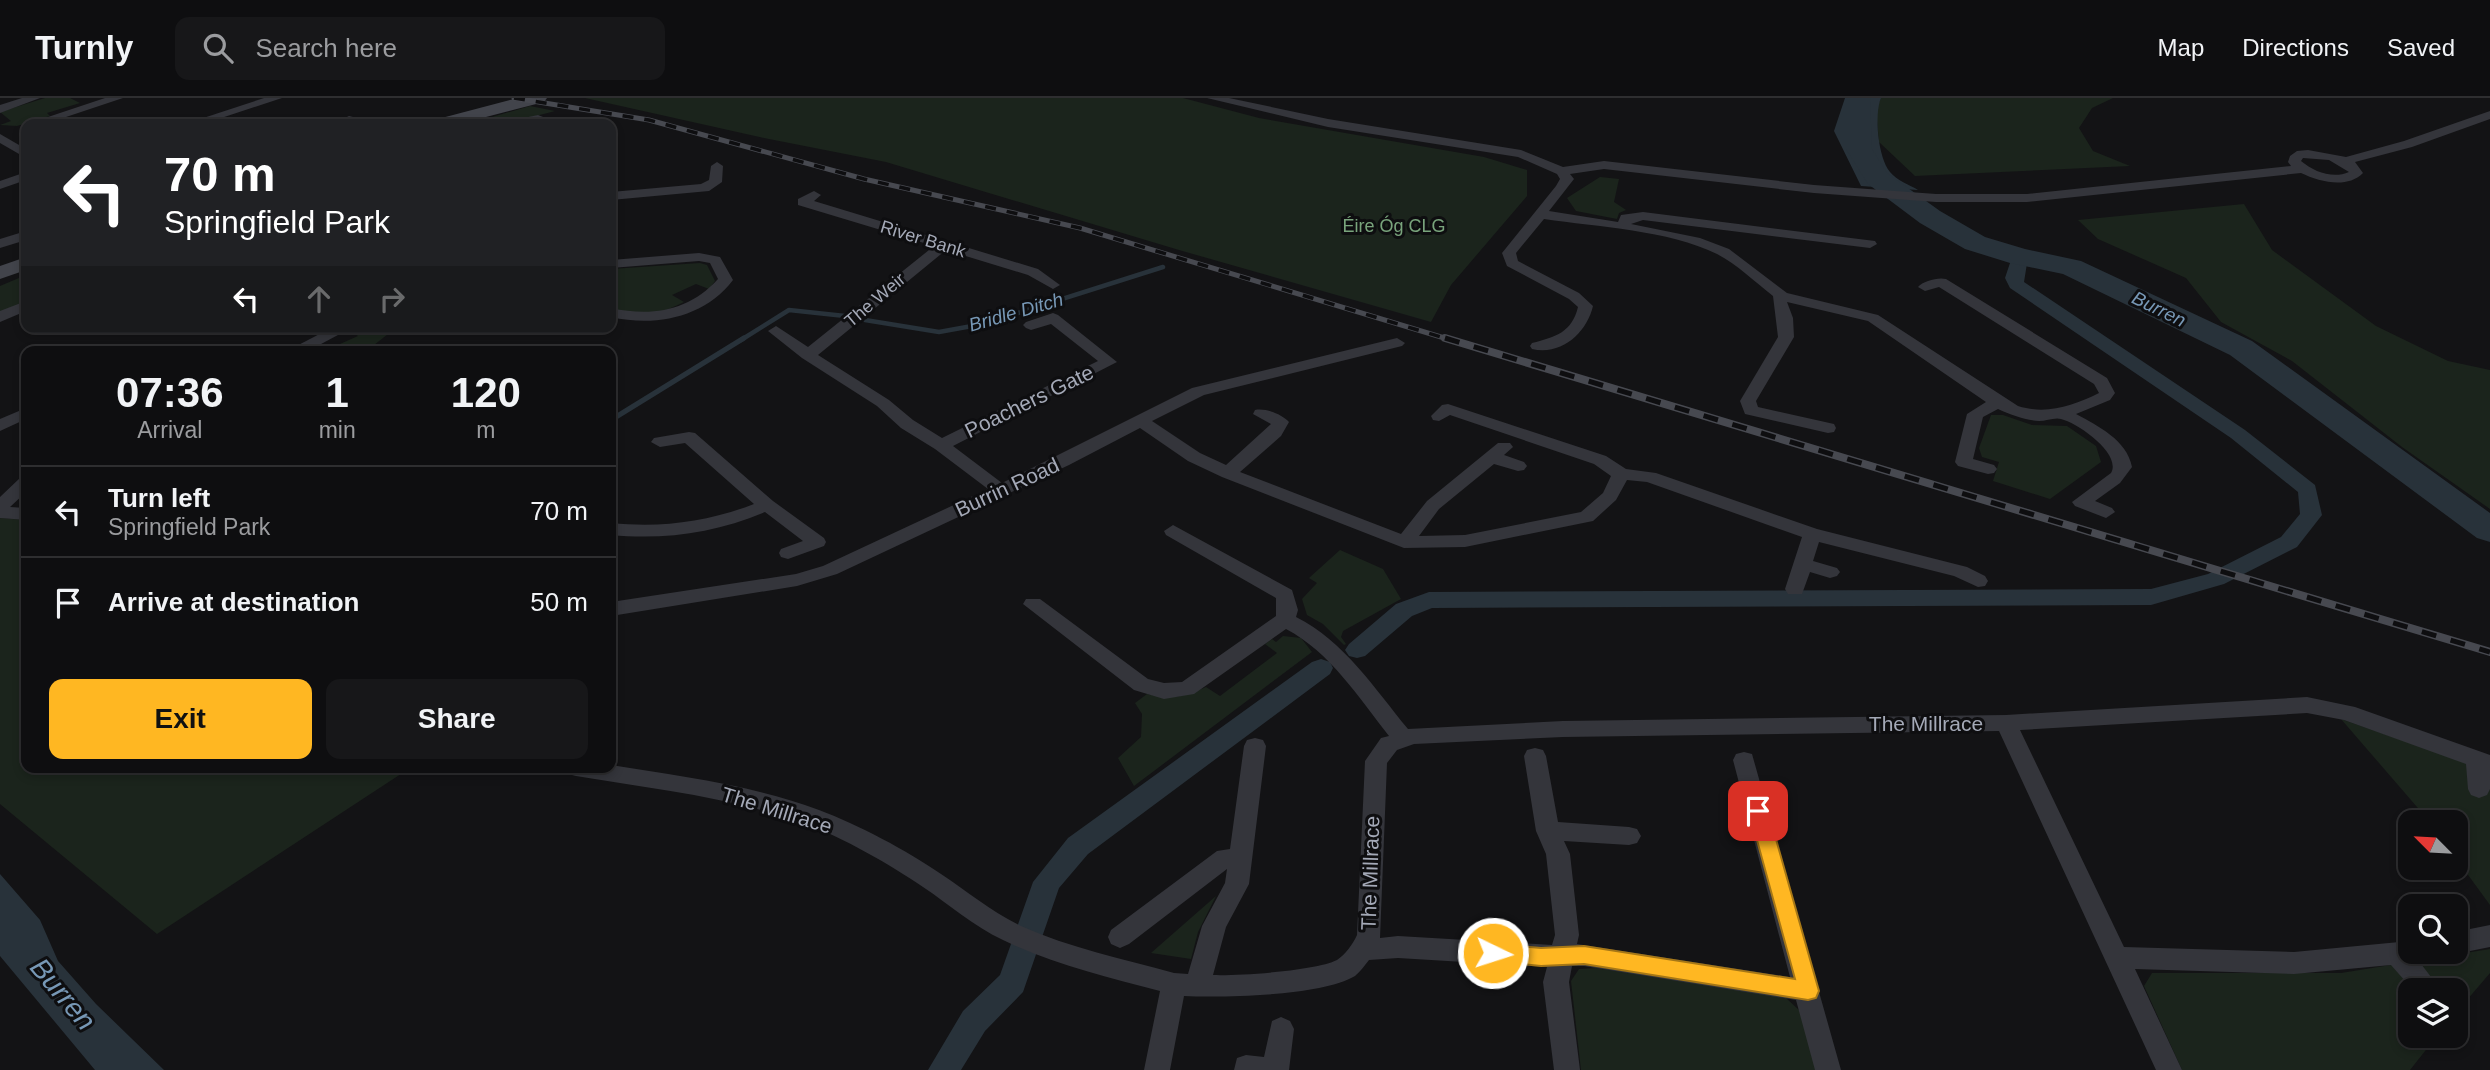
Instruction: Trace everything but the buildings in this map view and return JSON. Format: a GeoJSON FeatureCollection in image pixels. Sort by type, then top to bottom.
{"type":"FeatureCollection","features":[{"type":"Feature","properties":{"kind":"street"},"geometry":{"type":"LineString","coordinates":[[0,109],[34,98]]}},
{"type":"Feature","properties":{"kind":"street"},"geometry":{"type":"LineString","coordinates":[[75,98],[90,106]]}},
{"type":"Feature","properties":{"kind":"street"},"geometry":{"type":"LineString","coordinates":[[49,119],[117,98]]}},
{"type":"Feature","properties":{"kind":"street"},"geometry":{"type":"LineString","coordinates":[[207,119],[276,98]]}},
{"type":"Feature","properties":{"kind":"street"},"geometry":{"type":"LineString","coordinates":[[459,119],[538,98]]}},
{"type":"Feature","properties":{"kind":"street"},"geometry":{"type":"LineString","coordinates":[[1213,98],[1328,123],[1521,154],[1562,171],[1604,165],[1874,194],[1936,198],[2027,198],[2302,169],[2331,177],[2354,176],[2356,169],[2344,161],[2317,154],[2301,154],[2294,159],[2302,169]]}},
{"type":"Feature","properties":{"kind":"street"},"geometry":{"type":"LineString","coordinates":[[2344,161],[2408,144],[2490,115]]}},
{"type":"Feature","properties":{"kind":"street"},"geometry":{"type":"LineString","coordinates":[[0,136],[13,130]]}},
{"type":"Feature","properties":{"kind":"street"},"geometry":{"type":"LineString","coordinates":[[0,136],[21,151]]}},
{"type":"Feature","properties":{"kind":"street"},"geometry":{"type":"LineString","coordinates":[[616,196],[704,188],[715,182],[717,166]]}},
{"type":"Feature","properties":{"kind":"street"},"geometry":{"type":"LineString","coordinates":[[1538,346],[1566,339],[1583,321],[1586,306],[1574,296],[1512,263],[1509,253],[1567,178],[1562,171]]}},
{"type":"Feature","properties":{"kind":"street"},"geometry":{"type":"LineString","coordinates":[[0,185],[21,178]]}},
{"type":"Feature","properties":{"kind":"street","name":"River Bank"},"geometry":{"type":"LineString","coordinates":[[814,195],[803,202],[1033,272],[1053,285]]}},
{"type":"Feature","properties":{"kind":"street"},"geometry":{"type":"LineString","coordinates":[[1539,214],[1695,241],[1724,252],[1782,296],[1873,318],[1998,402],[2033,416],[2063,413],[2104,397],[2107,393],[2101,381],[1941,282],[1925,286]]}},
{"type":"Feature","properties":{"kind":"street"},"geometry":{"type":"LineString","coordinates":[[1624,227],[1626,218],[1643,216],[1870,244]]}},
{"type":"Feature","properties":{"kind":"street"},"geometry":{"type":"LineString","coordinates":[[0,244],[21,237]]}},
{"type":"Feature","properties":{"kind":"street","name":"The Weir"},"geometry":{"type":"LineString","coordinates":[[808,355],[944,245]]}},
{"type":"Feature","properties":{"kind":"street"},"geometry":{"type":"LineString","coordinates":[[616,264],[699,257],[715,260],[726,280],[718,289],[668,314],[639,318],[616,314]]}},
{"type":"Feature","properties":{"kind":"street"},"geometry":{"type":"LineString","coordinates":[[0,273],[21,264]]}},
{"type":"Feature","properties":{"kind":"street"},"geometry":{"type":"LineString","coordinates":[[1782,296],[1779,299],[1785,318],[1786,337],[1748,401],[1751,410],[1828,428]]}},
{"type":"Feature","properties":{"kind":"street"},"geometry":{"type":"LineString","coordinates":[[0,317],[21,307]]}},
{"type":"Feature","properties":{"kind":"street","name":"Poachers Gate"},"geometry":{"type":"LineString","coordinates":[[942,445],[1109,362],[1053,318],[1031,325]]}},
{"type":"Feature","properties":{"kind":"street","name":"Poachers Gate"},"geometry":{"type":"LineString","coordinates":[[776,331],[808,355],[883,402],[907,424],[942,445],[1001,490]]}},
{"type":"Feature","properties":{"kind":"street"},"geometry":{"type":"LineString","coordinates":[[306,346],[333,333]]}},
{"type":"Feature","properties":{"kind":"street","name":"Burrin Road"},"geometry":{"type":"LineString","coordinates":[[616,608],[797,580],[830,570],[1001,490],[1198,391],[1397,342]]}},
{"type":"Feature","properties":{"kind":"street"},"geometry":{"type":"LineString","coordinates":[[1988,469],[1964,462],[1975,414],[1998,402]]}},
{"type":"Feature","properties":{"kind":"street"},"geometry":{"type":"LineString","coordinates":[[1439,416],[1448,409],[1600,460],[1621,474],[1650,477],[1812,534],[1960,571],[1978,580]]}},
{"type":"Feature","properties":{"kind":"street"},"geometry":{"type":"LineString","coordinates":[[2063,413],[2114,446],[2121,456],[2123,466],[2120,475],[2081,502],[2106,512]]}},
{"type":"Feature","properties":{"kind":"street"},"geometry":{"type":"LineString","coordinates":[[1228,473],[1275,432],[1281,422],[1261,414]]}},
{"type":"Feature","properties":{"kind":"street"},"geometry":{"type":"LineString","coordinates":[[0,426],[21,416]]}},
{"type":"Feature","properties":{"kind":"street"},"geometry":{"type":"LineString","coordinates":[[1139,420],[1194,457],[1228,473],[1404,542],[1465,541],[1587,517],[1610,496],[1621,474]]}},
{"type":"Feature","properties":{"kind":"street"},"geometry":{"type":"LineString","coordinates":[[660,442],[689,437],[767,505],[817,542],[788,553]]}},
{"type":"Feature","properties":{"kind":"street"},"geometry":{"type":"LineString","coordinates":[[1404,542],[1433,505],[1498,452],[1518,466]]}},
{"type":"Feature","properties":{"kind":"street"},"geometry":{"type":"LineString","coordinates":[[0,510],[21,487]]}},
{"type":"Feature","properties":{"kind":"street"},"geometry":{"type":"LineString","coordinates":[[616,530],[642,533],[688,530],[729,522],[767,505]]}},
{"type":"Feature","properties":{"kind":"street"},"geometry":{"type":"LineString","coordinates":[[0,510],[21,513]]}},
{"type":"Feature","properties":{"kind":"street"},"geometry":{"type":"LineString","coordinates":[[1033,604],[1142,685],[1164,691],[1187,689],[1284,620],[1289,610],[1285,595],[1173,531]]}},
{"type":"Feature","properties":{"kind":"street"},"geometry":{"type":"LineString","coordinates":[[1795,589],[1812,534]]}},
{"type":"Feature","properties":{"kind":"street"},"geometry":{"type":"LineString","coordinates":[[1803,564],[1830,572]]}},
{"type":"Feature","properties":{"kind":"street"},"geometry":{"type":"LineString","coordinates":[[1284,620],[1301,626],[1329,652],[1405,739]]}},
{"type":"Feature","properties":{"kind":"street","name":"The Millrace"},"geometry":{"type":"LineString","coordinates":[[607,773],[723,792],[813,817],[890,855],[932,880],[973,911],[1012,933],[1039,944],[1185,985],[1227,987],[1317,977],[1346,968],[1363,950],[1369,936],[1376,761],[1389,744],[1405,739],[1446,733],[1563,729],[2006,723],[2307,705],[2347,713],[2484,762]]}},
{"type":"Feature","properties":{"kind":"street","name":"The Millrace"},"geometry":{"type":"LineString","coordinates":[[2006,723],[2169,1070]]}},
{"type":"Feature","properties":{"kind":"street"},"geometry":{"type":"LineString","coordinates":[[1157,1070],[1158,1051],[1185,985],[1237,884],[1255,746]]}},
{"type":"Feature","properties":{"kind":"street"},"geometry":{"type":"LineString","coordinates":[[1535,756],[1548,831],[1558,854],[1567,935],[1556,982],[1567,1070]]}},
{"type":"Feature","properties":{"kind":"street"},"geometry":{"type":"LineString","coordinates":[[1744,760],[1828,1070]]}},
{"type":"Feature","properties":{"kind":"street"},"geometry":{"type":"LineString","coordinates":[[2479,789],[2484,762]]}},
{"type":"Feature","properties":{"kind":"street"},"geometry":{"type":"LineString","coordinates":[[1548,831],[1629,836]]}},
{"type":"Feature","properties":{"kind":"street"},"geometry":{"type":"LineString","coordinates":[[1120,937],[1225,858],[1240,861]]}},
{"type":"Feature","properties":{"kind":"street"},"geometry":{"type":"LineString","coordinates":[[2468,940],[2490,936]]}},
{"type":"Feature","properties":{"kind":"street"},"geometry":{"type":"LineString","coordinates":[[1363,950],[1398,947],[1541,957],[1584,955],[1808,991]]}},
{"type":"Feature","properties":{"kind":"street"},"geometry":{"type":"LineString","coordinates":[[2117,958],[2294,963],[2398,953]]}},
{"type":"Feature","properties":{"kind":"street"},"geometry":{"type":"LineString","coordinates":[[1276,1070],[1281,1028]]}},
{"type":"Feature","properties":{"kind":"green space"},"geometry":{"type":"Polygon","coordinates":[[[45,98],[70,98],[80,103],[47,113],[50,116],[40,119],[21,119],[21,125],[17,126],[0,125],[11,121],[0,112],[45,98]]]}},
{"type":"Feature","properties":{"kind":"green space","name":"Éire Óg CLG"},"geometry":{"type":"Polygon","coordinates":[[[585,98],[1183,98],[1259,118],[1484,157],[1527,170],[1527,196],[1451,285],[1431,322],[886,162],[585,98]]]}},
{"type":"Feature","properties":{"kind":"green space"},"geometry":{"type":"Polygon","coordinates":[[[1881,98],[2113,98],[2092,108],[2079,128],[2093,151],[2130,166],[1915,176],[1879,142],[1876,109],[1881,98]]]}},
{"type":"Feature","properties":{"kind":"green space"},"geometry":{"type":"Polygon","coordinates":[[[530,106],[555,111],[525,119],[485,119],[530,106]]]}},
{"type":"Feature","properties":{"kind":"green space"},"geometry":{"type":"Polygon","coordinates":[[[1600,177],[1619,179],[1614,202],[1626,210],[1619,213],[1617,219],[1576,211],[1567,198],[1600,177]]]}},
{"type":"Feature","properties":{"kind":"green space"},"geometry":{"type":"Polygon","coordinates":[[[2244,204],[2272,250],[2376,326],[2448,361],[2490,370],[2490,509],[2402,447],[2292,361],[2221,322],[2186,278],[2098,239],[2078,220],[2244,204]]]}},
{"type":"Feature","properties":{"kind":"green space"},"geometry":{"type":"Polygon","coordinates":[[[700,263],[707,265],[715,281],[709,289],[696,284],[672,295],[684,302],[663,311],[633,314],[616,310],[616,269],[700,263]]]}},
{"type":"Feature","properties":{"kind":"green space"},"geometry":{"type":"Polygon","coordinates":[[[21,277],[21,304],[0,314],[0,286],[21,277]]]}},
{"type":"Feature","properties":{"kind":"green space"},"geometry":{"type":"Polygon","coordinates":[[[354,333],[389,333],[373,346],[336,346],[358,336],[354,333]]]}},
{"type":"Feature","properties":{"kind":"green space"},"geometry":{"type":"Polygon","coordinates":[[[1991,415],[2003,415],[2032,425],[2067,426],[2096,446],[2101,462],[2050,499],[1993,481],[1999,462],[1982,457],[1979,448],[1991,415]]]}},
{"type":"Feature","properties":{"kind":"green space"},"geometry":{"type":"Polygon","coordinates":[[[0,518],[21,520],[21,773],[402,773],[157,934],[0,804],[0,518]]]}},
{"type":"Feature","properties":{"kind":"green space"},"geometry":{"type":"Polygon","coordinates":[[[1340,550],[1383,569],[1401,599],[1343,631],[1341,637],[1346,644],[1344,645],[1323,624],[1307,615],[1302,599],[1317,583],[1309,578],[1340,550]]]}},
{"type":"Feature","properties":{"kind":"green space"},"geometry":{"type":"Polygon","coordinates":[[[1283,636],[1301,638],[1312,652],[1134,786],[1118,758],[1141,737],[1142,714],[1135,703],[1147,694],[1177,696],[1206,687],[1220,696],[1277,653],[1265,644],[1272,639],[1276,642],[1283,636]]]}},
{"type":"Feature","properties":{"kind":"green space"},"geometry":{"type":"Polygon","coordinates":[[[2341,719],[2490,771],[2490,905],[2468,875],[2468,810],[2420,810],[2341,719]]]}},
{"type":"Feature","properties":{"kind":"green space"},"geometry":{"type":"Polygon","coordinates":[[[1216,896],[1198,932],[1191,959],[1151,953],[1216,896]]]}},
{"type":"Feature","properties":{"kind":"green space"},"geometry":{"type":"Polygon","coordinates":[[[2490,949],[2490,973],[2468,999],[2468,978],[2398,978],[2398,1048],[2427,1048],[2410,1070],[2182,1070],[2144,986],[2152,973],[2341,973],[2398,964],[2468,964],[2468,953],[2490,949]]]}},
{"type":"Feature","properties":{"kind":"green space"},"geometry":{"type":"Polygon","coordinates":[[[1596,968],[1786,998],[1800,1011],[1818,1070],[1581,1070],[1571,981],[1579,969],[1596,968]]]}},
{"type":"Feature","properties":{"kind":"water"},"geometry":{"type":"Polygon","coordinates":[[[1845,98],[1881,98],[1878,136],[1886,165],[1896,177],[1918,190],[1861,186],[1834,131],[1845,98]]]}},
{"type":"Feature","properties":{"kind":"water"},"geometry":{"type":"Polygon","coordinates":[[[2450,493],[2490,525],[2490,541],[2426,496],[2450,493]]]}},
{"type":"Feature","properties":{"kind":"water"},"geometry":{"type":"Polygon","coordinates":[[[0,874],[40,920],[58,961],[96,1004],[164,1070],[95,1070],[0,956],[0,874]]]}},
{"type":"Feature","properties":{"kind":"waterway","name":"Burren"},"geometry":{"type":"LineString","coordinates":[[1858,98],[1859,149],[1877,178],[1930,217],[1975,243],[2020,257],[2071,267],[2241,348],[2411,475],[2490,530]]}},
{"type":"Feature","properties":{"kind":"waterway"},"geometry":{"type":"LineString","coordinates":[[1357,650],[1404,610],[1429,600],[2151,597],[2216,579],[2289,542],[2311,515],[2308,490],[2238,434],[2016,284],[2014,278],[2020,257]]}},
{"type":"Feature","properties":{"kind":"waterway","name":"Bridle Ditch"},"geometry":{"type":"LineString","coordinates":[[865,320],[939,332],[983,324],[1163,267]]}},
{"type":"Feature","properties":{"kind":"waterway","name":"Bridle Ditch"},"geometry":{"type":"LineString","coordinates":[[741,340],[789,310],[845,316]]}},
{"type":"Feature","properties":{"kind":"waterway","name":"Bridle Ditch"},"geometry":{"type":"LineString","coordinates":[[616,417],[744,338]]}},
{"type":"Feature","properties":{"kind":"waterway"},"geometry":{"type":"LineString","coordinates":[[944,1070],[974,1021],[1012,983],[1047,882],[1078,846],[1321,668]]}},
{"type":"Feature","properties":{"kind":"railway"},"geometry":{"type":"LineString","coordinates":[[514,98],[649,120],[864,179],[1080,228],[1451,340]]}},
{"type":"Feature","properties":{"kind":"railway"},"geometry":{"type":"LineString","coordinates":[[1445,338],[2490,652]]}},
{"type":"Feature","properties":{"kind":"route"},"geometry":{"type":"LineString","coordinates":[[1493,953],[1541,957],[1584,955],[1808,991],[1758,811]]}}]}
